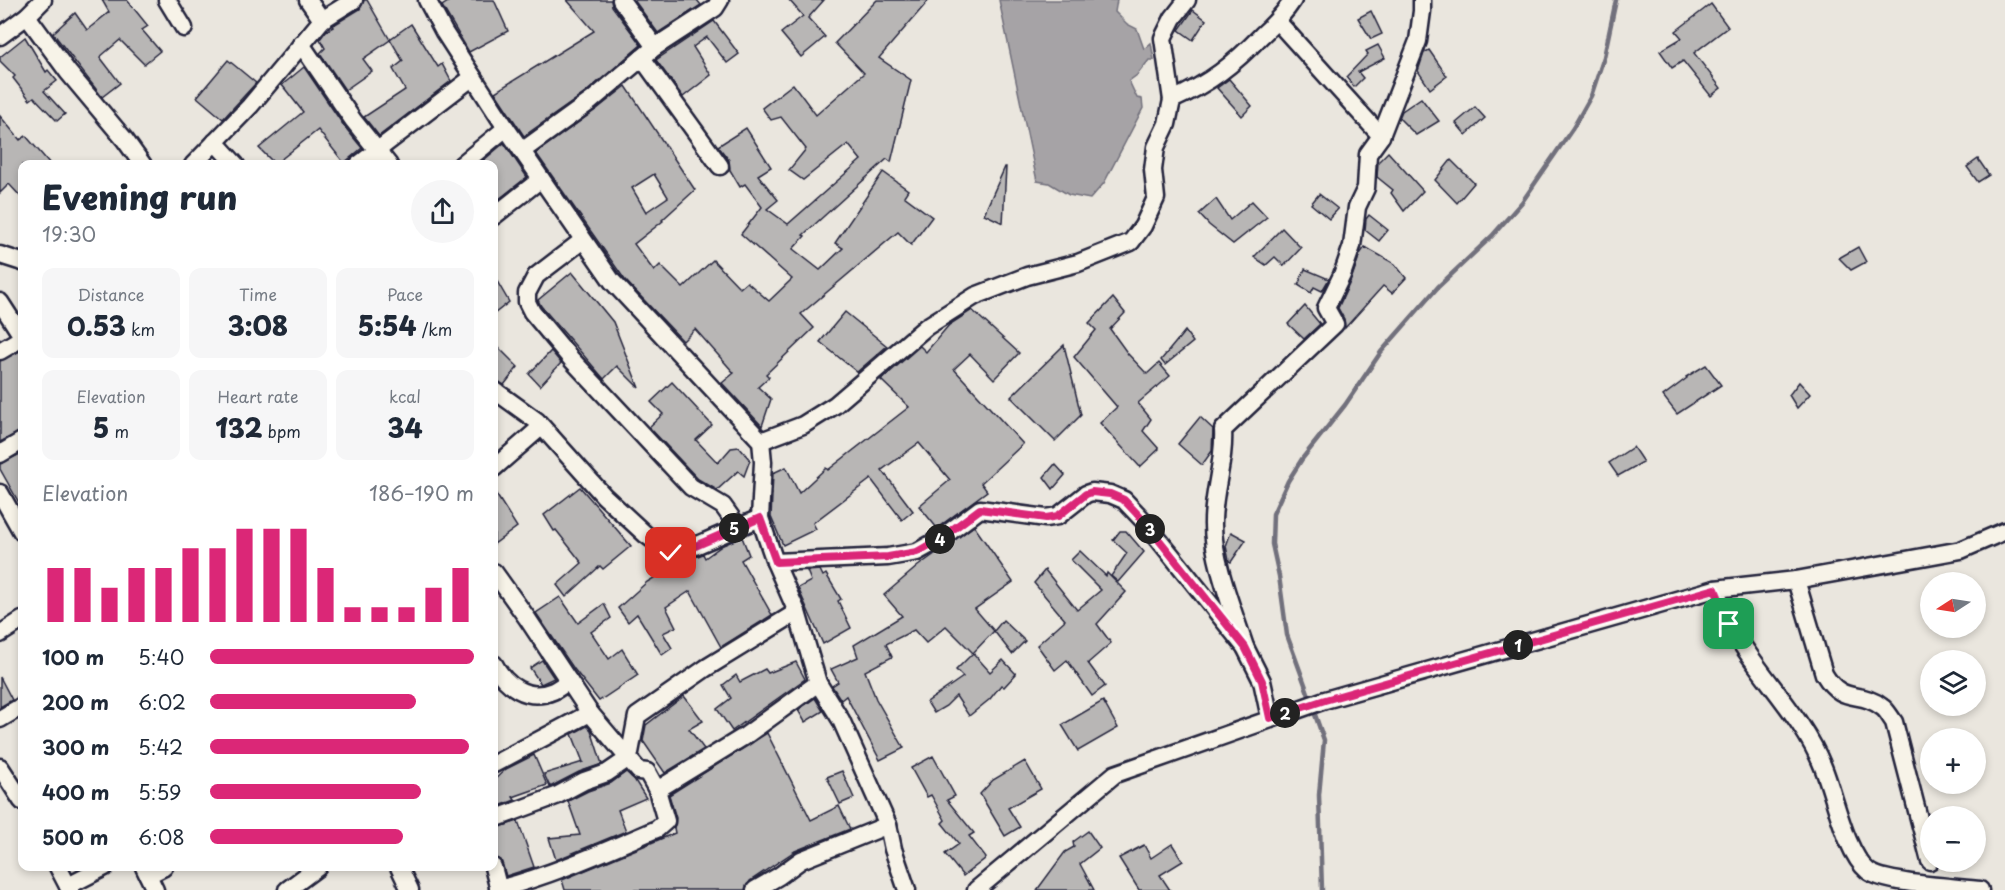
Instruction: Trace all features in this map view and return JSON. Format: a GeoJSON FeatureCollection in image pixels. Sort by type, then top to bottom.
{"type":"FeatureCollection","features":[{"type":"Feature","properties":{"kind":"street"},"geometry":{"type":"LineString","coordinates":[[0,36],[27,16],[42,0]]}},
{"type":"Feature","properties":{"kind":"street"},"geometry":{"type":"LineString","coordinates":[[167,0],[184,28]]}},
{"type":"Feature","properties":{"kind":"street"},"geometry":{"type":"LineString","coordinates":[[308,0],[322,20]]}},
{"type":"Feature","properties":{"kind":"street"},"geometry":{"type":"LineString","coordinates":[[198,160],[250,106],[322,20],[354,0]]}},
{"type":"Feature","properties":{"kind":"street"},"geometry":{"type":"LineString","coordinates":[[427,0],[444,32],[506,128],[612,281],[761,441],[763,462],[760,518],[797,612],[818,683],[841,720],[888,825],[893,849],[907,890]]}},
{"type":"Feature","properties":{"kind":"street"},"geometry":{"type":"LineString","coordinates":[[621,0],[648,53],[720,166]]}},
{"type":"Feature","properties":{"kind":"street"},"geometry":{"type":"LineString","coordinates":[[522,151],[591,101],[648,53],[715,8],[720,0]]}},
{"type":"Feature","properties":{"kind":"street"},"geometry":{"type":"LineString","coordinates":[[761,441],[803,425],[835,405],[926,327],[975,296],[1027,276],[1078,263],[1131,242],[1143,226],[1156,198],[1152,170],[1156,147],[1167,124],[1172,100],[1163,38],[1173,18],[1187,0]]}},
{"type":"Feature","properties":{"kind":"street"},"geometry":{"type":"LineString","coordinates":[[1172,100],[1201,87],[1220,74],[1285,13],[1293,0]]}},
{"type":"Feature","properties":{"kind":"street"},"geometry":{"type":"LineString","coordinates":[[1270,718],[1262,681],[1245,647],[1227,590],[1212,525],[1224,444],[1223,430],[1335,324],[1326,308],[1342,275],[1352,246],[1357,207],[1366,188],[1368,154],[1381,136],[1418,41],[1422,0]]}},
{"type":"Feature","properties":{"kind":"street"},"geometry":{"type":"LineString","coordinates":[[27,16],[68,72],[139,160]]}},
{"type":"Feature","properties":{"kind":"street"},"geometry":{"type":"LineString","coordinates":[[1277,21],[1381,136]]}},
{"type":"Feature","properties":{"kind":"street"},"geometry":{"type":"LineString","coordinates":[[300,44],[353,120],[385,160]]}},
{"type":"Feature","properties":{"kind":"street"},"geometry":{"type":"LineString","coordinates":[[364,160],[473,77]]}},
{"type":"Feature","properties":{"kind":"street"},"geometry":{"type":"LineString","coordinates":[[466,160],[506,128]]}},
{"type":"Feature","properties":{"kind":"street"},"geometry":{"type":"LineString","coordinates":[[216,142],[232,160]]}},
{"type":"Feature","properties":{"kind":"street"},"geometry":{"type":"LineString","coordinates":[[498,213],[540,179]]}},
{"type":"Feature","properties":{"kind":"street"},"geometry":{"type":"LineString","coordinates":[[583,240],[536,276],[527,293],[527,302],[532,312],[572,360],[691,487],[723,506],[738,527]]}},
{"type":"Feature","properties":{"kind":"street"},"geometry":{"type":"LineString","coordinates":[[0,255],[18,261]]}},
{"type":"Feature","properties":{"kind":"street"},"geometry":{"type":"LineString","coordinates":[[0,302],[18,331]]}},
{"type":"Feature","properties":{"kind":"street"},"geometry":{"type":"LineString","coordinates":[[0,351],[18,340]]}},
{"type":"Feature","properties":{"kind":"street"},"geometry":{"type":"LineString","coordinates":[[498,393],[537,421],[603,496],[645,534],[671,553],[679,553],[760,518]]}},
{"type":"Feature","properties":{"kind":"street"},"geometry":{"type":"LineString","coordinates":[[498,465],[541,427]]}},
{"type":"Feature","properties":{"kind":"street"},"geometry":{"type":"LineString","coordinates":[[0,454],[18,443]]}},
{"type":"Feature","properties":{"kind":"street"},"geometry":{"type":"LineString","coordinates":[[776,562],[888,557],[917,552],[940,539],[980,509],[1046,518],[1058,516],[1086,494],[1092,492],[1110,494],[1124,500],[1143,520],[1245,647]]}},
{"type":"Feature","properties":{"kind":"street"},"geometry":{"type":"LineString","coordinates":[[3,504],[18,523]]}},
{"type":"Feature","properties":{"kind":"street"},"geometry":{"type":"LineString","coordinates":[[976,890],[1114,774],[1270,718],[1325,700],[1715,589],[1796,580],[1961,550],[2005,531]]}},
{"type":"Feature","properties":{"kind":"street"},"geometry":{"type":"LineString","coordinates":[[494,871],[498,890],[527,882],[657,829],[666,821],[657,790],[647,772],[639,771],[590,713],[498,578]]}},
{"type":"Feature","properties":{"kind":"street"},"geometry":{"type":"LineString","coordinates":[[1796,580],[1824,674],[1831,685],[1840,693],[1875,702],[1884,708],[1894,722],[1920,820]]}},
{"type":"Feature","properties":{"kind":"street"},"geometry":{"type":"LineString","coordinates":[[1715,589],[1729,624],[1742,646],[1809,738],[1823,766],[1851,848],[1861,864],[1870,873],[1890,879],[1980,890]]}},
{"type":"Feature","properties":{"kind":"street"},"geometry":{"type":"LineString","coordinates":[[498,818],[556,796],[584,781],[607,773],[629,758],[637,716],[706,668],[797,612]]}},
{"type":"Feature","properties":{"kind":"street"},"geometry":{"type":"LineString","coordinates":[[0,634],[18,623]]}},
{"type":"Feature","properties":{"kind":"street"},"geometry":{"type":"LineString","coordinates":[[498,670],[507,684],[524,693],[537,695],[554,691],[568,681]]}},
{"type":"Feature","properties":{"kind":"street"},"geometry":{"type":"LineString","coordinates":[[657,790],[745,736],[818,683]]}},
{"type":"Feature","properties":{"kind":"street"},"geometry":{"type":"LineString","coordinates":[[0,719],[18,708]]}},
{"type":"Feature","properties":{"kind":"street"},"geometry":{"type":"LineString","coordinates":[[498,762],[590,713]]}},
{"type":"Feature","properties":{"kind":"street"},"geometry":{"type":"LineString","coordinates":[[0,767],[18,789]]}},
{"type":"Feature","properties":{"kind":"street"},"geometry":{"type":"LineString","coordinates":[[756,890],[801,860],[888,825]]}},
{"type":"Feature","properties":{"kind":"street"},"geometry":{"type":"LineString","coordinates":[[60,871],[69,888],[98,871]]}},
{"type":"Feature","properties":{"kind":"street"},"geometry":{"type":"LineString","coordinates":[[287,890],[313,871]]}},
{"type":"Feature","properties":{"kind":"street"},"geometry":{"type":"LineString","coordinates":[[401,871],[410,890]]}},
{"type":"Feature","properties":{"kind":"street"},"geometry":{"type":"LineString","coordinates":[[1934,872],[1937,886]]}},
{"type":"Feature","properties":{"kind":"shaded area"},"geometry":{"type":"Polygon","coordinates":[[[999,0],[1117,0],[1115,12],[1127,24],[1137,29],[1144,49],[1151,43],[1154,60],[1149,60],[1129,81],[1137,98],[1142,99],[1143,108],[1104,183],[1090,199],[1069,195],[1049,183],[1037,181],[999,0]]]}},
{"type":"Feature","properties":{"kind":"building"},"geometry":{"type":"Polygon","coordinates":[[[102,0],[127,0],[148,26],[142,30],[160,51],[144,64],[120,40],[100,57],[120,83],[102,97],[53,33],[75,13],[87,30],[109,12],[102,0]]]}},
{"type":"Feature","properties":{"kind":"building"},"geometry":{"type":"Polygon","coordinates":[[[364,0],[367,0],[390,40],[363,59],[372,71],[345,90],[320,53],[325,48],[320,39],[332,26],[360,9],[364,0]]]}},
{"type":"Feature","properties":{"kind":"building"},"geometry":{"type":"Polygon","coordinates":[[[451,0],[494,0],[508,31],[469,52],[442,6],[451,0]]]}},
{"type":"Feature","properties":{"kind":"building"},"geometry":{"type":"Polygon","coordinates":[[[567,0],[611,0],[612,6],[641,45],[585,93],[524,136],[495,92],[594,31],[567,0]]]}},
{"type":"Feature","properties":{"kind":"building"},"geometry":{"type":"Polygon","coordinates":[[[634,0],[697,0],[701,5],[658,33],[634,0]]]}},
{"type":"Feature","properties":{"kind":"building"},"geometry":{"type":"Polygon","coordinates":[[[789,0],[824,0],[808,18],[825,37],[801,57],[781,33],[803,16],[789,0]]]}},
{"type":"Feature","properties":{"kind":"building"},"geometry":{"type":"Polygon","coordinates":[[[877,0],[929,0],[879,58],[911,80],[891,162],[887,159],[803,235],[805,236],[793,249],[820,270],[843,248],[835,243],[883,172],[908,190],[904,196],[932,217],[911,245],[898,232],[801,314],[814,328],[766,374],[769,377],[758,387],[771,399],[762,426],[722,383],[734,373],[695,329],[683,341],[625,280],[536,153],[626,86],[695,190],[663,221],[634,244],[654,271],[660,265],[683,288],[713,260],[740,288],[747,282],[769,301],[792,279],[741,234],[762,207],[745,184],[740,187],[730,170],[729,160],[718,146],[746,128],[771,167],[758,175],[778,200],[767,209],[788,224],[861,160],[848,144],[803,180],[789,170],[806,149],[781,117],[771,120],[762,108],[793,84],[816,115],[864,73],[835,43],[877,0]],[[654,174],[632,188],[646,212],[668,197],[654,174]]]}},
{"type":"Feature","properties":{"kind":"building"},"geometry":{"type":"Polygon","coordinates":[[[1711,4],[1728,27],[1694,53],[1721,88],[1711,96],[1683,61],[1672,68],[1660,51],[1682,38],[1676,31],[1711,4]]]}},
{"type":"Feature","properties":{"kind":"building"},"geometry":{"type":"Polygon","coordinates":[[[1193,10],[1206,20],[1193,40],[1179,30],[1193,10]]]}},
{"type":"Feature","properties":{"kind":"building"},"geometry":{"type":"Polygon","coordinates":[[[1371,11],[1382,34],[1371,39],[1358,18],[1371,11]]]}},
{"type":"Feature","properties":{"kind":"building"},"geometry":{"type":"Polygon","coordinates":[[[714,21],[739,54],[727,63],[707,37],[693,47],[711,75],[683,97],[656,60],[714,21]]]}},
{"type":"Feature","properties":{"kind":"building"},"geometry":{"type":"Polygon","coordinates":[[[411,24],[438,67],[442,64],[451,81],[379,136],[364,117],[405,90],[393,69],[403,61],[390,39],[411,24]]]}},
{"type":"Feature","properties":{"kind":"building"},"geometry":{"type":"Polygon","coordinates":[[[25,37],[46,72],[48,70],[57,81],[44,91],[65,114],[57,121],[34,97],[30,100],[13,78],[15,76],[0,61],[0,57],[25,37]]]}},
{"type":"Feature","properties":{"kind":"building"},"geometry":{"type":"Polygon","coordinates":[[[1378,45],[1385,58],[1358,72],[1363,78],[1354,87],[1346,77],[1368,54],[1366,51],[1378,45]]]}},
{"type":"Feature","properties":{"kind":"building"},"geometry":{"type":"Polygon","coordinates":[[[1429,50],[1447,76],[1430,89],[1418,71],[1424,53],[1429,50]]]}},
{"type":"Feature","properties":{"kind":"building"},"geometry":{"type":"Polygon","coordinates":[[[228,60],[256,83],[223,119],[197,97],[228,60]]]}},
{"type":"Feature","properties":{"kind":"building"},"geometry":{"type":"Polygon","coordinates":[[[304,67],[344,126],[362,148],[348,160],[342,160],[318,130],[280,160],[271,160],[259,148],[303,112],[282,85],[304,67]]]}},
{"type":"Feature","properties":{"kind":"building"},"geometry":{"type":"Polygon","coordinates":[[[1229,79],[1252,106],[1242,116],[1217,88],[1229,79]]]}},
{"type":"Feature","properties":{"kind":"building"},"geometry":{"type":"Polygon","coordinates":[[[1421,98],[1439,121],[1416,135],[1399,118],[1402,111],[1421,98]]]}},
{"type":"Feature","properties":{"kind":"building"},"geometry":{"type":"Polygon","coordinates":[[[1475,107],[1485,118],[1466,135],[1456,123],[1475,107]]]}},
{"type":"Feature","properties":{"kind":"building"},"geometry":{"type":"Polygon","coordinates":[[[0,116],[20,140],[26,136],[47,160],[18,160],[18,194],[9,184],[0,193],[0,116]]]}},
{"type":"Feature","properties":{"kind":"building"},"geometry":{"type":"Polygon","coordinates":[[[504,143],[527,177],[498,200],[498,160],[484,160],[504,143]]]}},
{"type":"Feature","properties":{"kind":"building"},"geometry":{"type":"Polygon","coordinates":[[[1388,152],[1423,191],[1404,211],[1391,193],[1393,190],[1377,177],[1378,162],[1388,152]]]}},
{"type":"Feature","properties":{"kind":"building"},"geometry":{"type":"Polygon","coordinates":[[[1978,159],[1989,175],[1978,182],[1967,167],[1978,159]]]}},
{"type":"Feature","properties":{"kind":"building"},"geometry":{"type":"Polygon","coordinates":[[[1451,160],[1474,183],[1457,203],[1435,180],[1451,160]]]}},
{"type":"Feature","properties":{"kind":"building"},"geometry":{"type":"Polygon","coordinates":[[[1006,167],[1003,223],[984,214],[1006,167]]]}},
{"type":"Feature","properties":{"kind":"building"},"geometry":{"type":"Polygon","coordinates":[[[1319,194],[1338,209],[1329,219],[1311,204],[1319,194]]]}},
{"type":"Feature","properties":{"kind":"building"},"geometry":{"type":"Polygon","coordinates":[[[1216,199],[1230,220],[1252,201],[1267,217],[1233,244],[1199,214],[1216,199]]]}},
{"type":"Feature","properties":{"kind":"building"},"geometry":{"type":"Polygon","coordinates":[[[1369,215],[1388,230],[1379,241],[1365,230],[1366,219],[1369,215]]]}},
{"type":"Feature","properties":{"kind":"building"},"geometry":{"type":"Polygon","coordinates":[[[1282,228],[1301,248],[1284,266],[1275,257],[1266,265],[1254,257],[1282,228]]]}},
{"type":"Feature","properties":{"kind":"building"},"geometry":{"type":"Polygon","coordinates":[[[1365,247],[1395,264],[1406,278],[1392,293],[1383,286],[1345,328],[1344,319],[1338,308],[1365,247]]]}},
{"type":"Feature","properties":{"kind":"building"},"geometry":{"type":"Polygon","coordinates":[[[1858,247],[1866,262],[1851,270],[1839,258],[1858,247]]]}},
{"type":"Feature","properties":{"kind":"building"},"geometry":{"type":"Polygon","coordinates":[[[1305,269],[1329,279],[1322,291],[1314,287],[1311,293],[1298,285],[1305,269]]]}},
{"type":"Feature","properties":{"kind":"building"},"geometry":{"type":"Polygon","coordinates":[[[572,272],[613,322],[639,388],[617,366],[604,379],[541,306],[538,300],[572,272]]]}},
{"type":"Feature","properties":{"kind":"building"},"geometry":{"type":"Polygon","coordinates":[[[498,283],[509,302],[498,311],[498,283]]]}},
{"type":"Feature","properties":{"kind":"building"},"geometry":{"type":"Polygon","coordinates":[[[1113,298],[1125,313],[1110,329],[1128,354],[1147,374],[1159,363],[1170,376],[1138,403],[1151,419],[1143,431],[1159,449],[1140,467],[1100,423],[1117,407],[1074,357],[1096,330],[1089,323],[1113,298]]]}},
{"type":"Feature","properties":{"kind":"building"},"geometry":{"type":"Polygon","coordinates":[[[1305,306],[1320,324],[1304,339],[1288,324],[1305,306]]]}},
{"type":"Feature","properties":{"kind":"building"},"geometry":{"type":"Polygon","coordinates":[[[972,310],[1019,353],[994,379],[970,354],[954,369],[1023,444],[981,483],[987,491],[937,528],[919,506],[950,480],[919,443],[882,470],[913,511],[902,520],[871,479],[813,523],[816,529],[783,545],[771,517],[773,473],[786,467],[799,493],[826,468],[828,470],[909,407],[881,380],[920,346],[926,352],[949,325],[972,310]]]}},
{"type":"Feature","properties":{"kind":"building"},"geometry":{"type":"Polygon","coordinates":[[[845,312],[887,346],[857,372],[820,342],[845,312]]]}},
{"type":"Feature","properties":{"kind":"building"},"geometry":{"type":"Polygon","coordinates":[[[1185,331],[1193,342],[1165,365],[1161,360],[1185,331]]]}},
{"type":"Feature","properties":{"kind":"building"},"geometry":{"type":"Polygon","coordinates":[[[1064,345],[1081,415],[1055,441],[1011,397],[1064,345]]]}},
{"type":"Feature","properties":{"kind":"building"},"geometry":{"type":"Polygon","coordinates":[[[498,347],[518,367],[504,385],[498,382],[498,347]]]}},
{"type":"Feature","properties":{"kind":"building"},"geometry":{"type":"Polygon","coordinates":[[[551,351],[561,363],[540,386],[529,374],[551,351]]]}},
{"type":"Feature","properties":{"kind":"building"},"geometry":{"type":"Polygon","coordinates":[[[18,352],[18,433],[0,442],[0,361],[18,352]]]}},
{"type":"Feature","properties":{"kind":"building"},"geometry":{"type":"Polygon","coordinates":[[[1706,365],[1721,385],[1677,414],[1663,396],[1686,377],[1706,365]]]}},
{"type":"Feature","properties":{"kind":"building"},"geometry":{"type":"Polygon","coordinates":[[[672,382],[712,425],[696,440],[718,463],[731,448],[739,447],[750,460],[744,476],[738,471],[717,490],[698,479],[649,427],[663,414],[651,402],[672,382]]]}},
{"type":"Feature","properties":{"kind":"building"},"geometry":{"type":"Polygon","coordinates":[[[1799,382],[1810,394],[1797,408],[1789,395],[1799,382]]]}},
{"type":"Feature","properties":{"kind":"building"},"geometry":{"type":"Polygon","coordinates":[[[1200,417],[1213,429],[1212,451],[1202,465],[1178,444],[1200,417]]]}},
{"type":"Feature","properties":{"kind":"building"},"geometry":{"type":"Polygon","coordinates":[[[1633,447],[1643,462],[1618,476],[1609,463],[1633,447]]]}},
{"type":"Feature","properties":{"kind":"building"},"geometry":{"type":"Polygon","coordinates":[[[18,455],[18,501],[0,469],[0,464],[18,455]]]}},
{"type":"Feature","properties":{"kind":"building"},"geometry":{"type":"Polygon","coordinates":[[[1055,464],[1065,475],[1053,489],[1044,477],[1055,464]]]}},
{"type":"Feature","properties":{"kind":"building"},"geometry":{"type":"Polygon","coordinates":[[[580,487],[631,546],[603,569],[600,566],[566,597],[557,585],[582,563],[556,530],[554,531],[544,515],[580,487]]]}},
{"type":"Feature","properties":{"kind":"building"},"geometry":{"type":"Polygon","coordinates":[[[498,497],[517,527],[498,541],[498,497]]]}},
{"type":"Feature","properties":{"kind":"building"},"geometry":{"type":"Polygon","coordinates":[[[974,526],[1013,582],[975,609],[994,631],[973,653],[946,626],[926,643],[914,630],[886,644],[892,657],[865,671],[876,699],[904,748],[880,760],[846,696],[841,700],[832,686],[838,682],[831,669],[858,657],[854,645],[902,616],[884,595],[918,566],[974,526]]]}},
{"type":"Feature","properties":{"kind":"building"},"geometry":{"type":"Polygon","coordinates":[[[1120,531],[1126,531],[1144,552],[1118,582],[1111,576],[1127,553],[1113,540],[1120,531]]]}},
{"type":"Feature","properties":{"kind":"building"},"geometry":{"type":"Polygon","coordinates":[[[1231,532],[1246,540],[1231,562],[1226,546],[1231,532]]]}},
{"type":"Feature","properties":{"kind":"building"},"geometry":{"type":"Polygon","coordinates":[[[742,537],[749,555],[741,560],[772,615],[721,647],[690,591],[666,607],[676,627],[663,633],[672,648],[662,655],[637,614],[628,622],[618,608],[647,582],[677,564],[703,554],[705,558],[723,545],[742,537]]]}},
{"type":"Feature","properties":{"kind":"building"},"geometry":{"type":"Polygon","coordinates":[[[1080,551],[1126,592],[1097,624],[1111,643],[1088,663],[1105,686],[1092,696],[1067,660],[1055,670],[1037,645],[1065,620],[1034,583],[1045,570],[1077,610],[1101,590],[1071,560],[1080,551]]]}},
{"type":"Feature","properties":{"kind":"building"},"geometry":{"type":"Polygon","coordinates":[[[820,570],[823,576],[826,574],[841,599],[838,601],[851,628],[823,644],[798,588],[811,581],[807,571],[820,570]]]}},
{"type":"Feature","properties":{"kind":"building"},"geometry":{"type":"Polygon","coordinates":[[[560,597],[578,623],[604,604],[611,618],[591,632],[609,659],[622,649],[638,675],[599,701],[536,613],[560,597]]]}},
{"type":"Feature","properties":{"kind":"building"},"geometry":{"type":"Polygon","coordinates":[[[1003,620],[1025,641],[1012,654],[994,631],[1003,620]]]}},
{"type":"Feature","properties":{"kind":"building"},"geometry":{"type":"Polygon","coordinates":[[[973,653],[990,672],[1003,660],[1016,674],[969,716],[956,696],[934,713],[927,702],[963,677],[956,670],[973,653]]]}},
{"type":"Feature","properties":{"kind":"building"},"geometry":{"type":"Polygon","coordinates":[[[542,660],[554,678],[541,684],[530,668],[542,660]]]}},
{"type":"Feature","properties":{"kind":"building"},"geometry":{"type":"Polygon","coordinates":[[[796,662],[805,679],[732,731],[717,709],[731,698],[723,685],[736,675],[740,682],[765,669],[768,673],[796,662]]]}},
{"type":"Feature","properties":{"kind":"building"},"geometry":{"type":"Polygon","coordinates":[[[0,677],[12,700],[0,707],[0,677]]]}},
{"type":"Feature","properties":{"kind":"building"},"geometry":{"type":"Polygon","coordinates":[[[684,696],[703,721],[689,729],[704,749],[665,773],[643,741],[646,725],[684,696]]]}},
{"type":"Feature","properties":{"kind":"building"},"geometry":{"type":"Polygon","coordinates":[[[815,698],[823,711],[805,722],[798,710],[815,698]]]}},
{"type":"Feature","properties":{"kind":"building"},"geometry":{"type":"Polygon","coordinates":[[[1103,701],[1118,728],[1078,751],[1062,725],[1103,701]]]}},
{"type":"Feature","properties":{"kind":"building"},"geometry":{"type":"Polygon","coordinates":[[[587,726],[591,730],[602,764],[579,772],[550,787],[544,774],[583,762],[572,734],[587,726]]]}},
{"type":"Feature","properties":{"kind":"building"},"geometry":{"type":"Polygon","coordinates":[[[767,733],[811,820],[839,806],[850,829],[795,851],[750,881],[745,890],[565,890],[562,880],[675,833],[676,818],[669,795],[767,733]]]}},
{"type":"Feature","properties":{"kind":"building"},"geometry":{"type":"Polygon","coordinates":[[[534,755],[547,785],[513,797],[515,800],[498,807],[498,776],[506,769],[534,755]]]}},
{"type":"Feature","properties":{"kind":"building"},"geometry":{"type":"Polygon","coordinates":[[[933,756],[955,796],[947,800],[974,833],[969,836],[986,858],[963,876],[945,854],[959,844],[942,823],[945,820],[931,795],[927,797],[911,768],[933,756]]]}},
{"type":"Feature","properties":{"kind":"building"},"geometry":{"type":"Polygon","coordinates":[[[1025,761],[1041,789],[1008,808],[1020,827],[1005,836],[980,794],[993,780],[1025,761]]]}},
{"type":"Feature","properties":{"kind":"building"},"geometry":{"type":"Polygon","coordinates":[[[842,771],[854,798],[840,804],[827,777],[842,771]]]}},
{"type":"Feature","properties":{"kind":"building"},"geometry":{"type":"Polygon","coordinates":[[[626,772],[634,779],[646,798],[618,810],[626,831],[556,860],[549,838],[580,835],[568,801],[611,783],[626,772]]]}},
{"type":"Feature","properties":{"kind":"building"},"geometry":{"type":"Polygon","coordinates":[[[518,821],[534,867],[506,876],[501,860],[498,859],[498,828],[518,821]]]}},
{"type":"Feature","properties":{"kind":"building"},"geometry":{"type":"Polygon","coordinates":[[[1088,831],[1100,848],[1080,864],[1094,890],[1037,890],[1065,852],[1074,847],[1073,842],[1088,831]]]}},
{"type":"Feature","properties":{"kind":"building"},"geometry":{"type":"Polygon","coordinates":[[[1172,844],[1183,861],[1160,875],[1170,890],[1139,890],[1119,858],[1144,845],[1151,858],[1172,844]]]}},
{"type":"Feature","properties":{"kind":"waterway"},"geometry":{"type":"LineString","coordinates":[[1311,701],[1287,635],[1272,544],[1273,514],[1288,481],[1302,459],[1345,405],[1381,352],[1438,287],[1492,236],[1522,202],[1573,128],[1591,96],[1604,57],[1616,0]]}},
{"type":"Feature","properties":{"kind":"waterway"},"geometry":{"type":"LineString","coordinates":[[1313,709],[1324,740],[1319,795],[1322,890]]}},
{"type":"Feature","properties":{"kind":"route"},"geometry":{"type":"LineString","coordinates":[[671,553],[679,553],[760,518],[776,562],[888,557],[917,552],[940,539],[980,509],[1046,518],[1058,516],[1086,494],[1092,492],[1110,494],[1124,500],[1143,520],[1245,647],[1262,681],[1270,718],[1325,700],[1715,589],[1729,624]]}}]}
